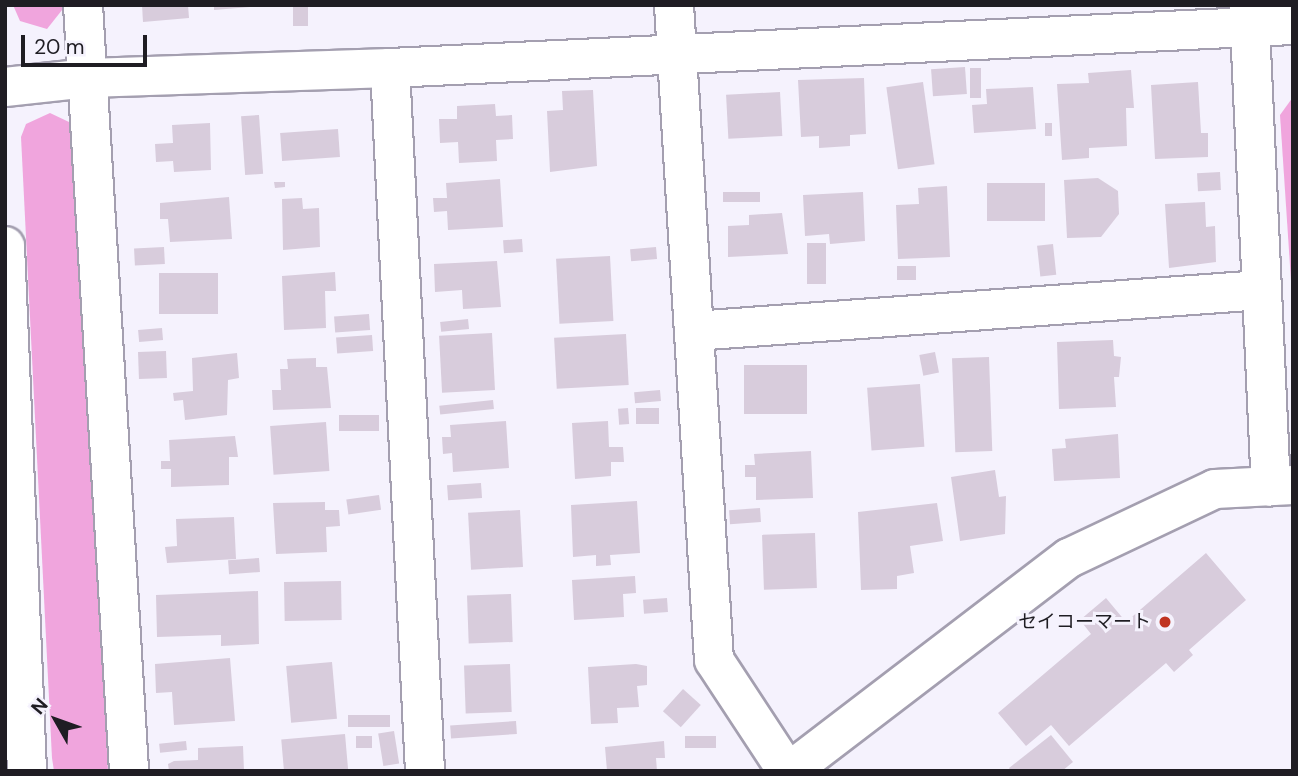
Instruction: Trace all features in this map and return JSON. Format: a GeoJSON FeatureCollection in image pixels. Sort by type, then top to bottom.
{"type":"FeatureCollection","features":[{"type":"Feature","properties":{"kind":"street"},"geometry":{"type":"LineString","coordinates":[[83,5],[129,771]]}},
{"type":"Feature","properties":{"kind":"street"},"geometry":{"type":"LineString","coordinates":[[674,5],[714,660],[788,771],[1069,558],[1215,489],[1282,486],[1262,290],[1250,16]]}},
{"type":"Feature","properties":{"kind":"street"},"geometry":{"type":"LineString","coordinates":[[5,87],[88,78],[677,55],[1250,16],[1293,25]]}},
{"type":"Feature","properties":{"kind":"street"},"geometry":{"type":"LineString","coordinates":[[390,68],[425,771]]}},
{"type":"Feature","properties":{"kind":"street"},"geometry":{"type":"LineString","coordinates":[[5,246],[27,771]]}},
{"type":"Feature","properties":{"kind":"street"},"geometry":{"type":"LineString","coordinates":[[694,331],[1262,290]]}},
{"type":"Feature","properties":{"kind":"shaded area"},"geometry":{"type":"Polygon","coordinates":[[[13,5],[66,5],[47,29],[20,21],[13,5]]]}},
{"type":"Feature","properties":{"kind":"shaded area"},"geometry":{"type":"Polygon","coordinates":[[[1293,97],[1293,311],[1280,115],[1293,97]]]}},
{"type":"Feature","properties":{"kind":"shaded area"},"geometry":{"type":"Polygon","coordinates":[[[50,113],[69,122],[75,136],[108,771],[54,771],[52,758],[21,137],[26,124],[50,113]]]}},
{"type":"Feature","properties":{"kind":"building"},"geometry":{"type":"Polygon","coordinates":[[[142,5],[188,5],[189,18],[143,22],[142,5]]]}},
{"type":"Feature","properties":{"kind":"building"},"geometry":{"type":"Polygon","coordinates":[[[214,5],[250,5],[250,7],[214,10],[214,5]]]}},
{"type":"Feature","properties":{"kind":"building"},"geometry":{"type":"Polygon","coordinates":[[[293,5],[308,5],[308,26],[293,26],[293,5]]]}},
{"type":"Feature","properties":{"kind":"building"},"geometry":{"type":"Polygon","coordinates":[[[965,67],[967,94],[933,96],[931,69],[965,67]]]}},
{"type":"Feature","properties":{"kind":"building"},"geometry":{"type":"Polygon","coordinates":[[[970,68],[981,68],[981,98],[970,98],[970,68]]]}},
{"type":"Feature","properties":{"kind":"building"},"geometry":{"type":"Polygon","coordinates":[[[1131,70],[1134,108],[1126,108],[1127,146],[1089,148],[1089,158],[1062,160],[1057,84],[1089,83],[1088,73],[1131,70]]]}},
{"type":"Feature","properties":{"kind":"building"},"geometry":{"type":"Polygon","coordinates":[[[864,78],[866,134],[850,135],[850,146],[819,148],[819,136],[801,137],[798,80],[864,78]]]}},
{"type":"Feature","properties":{"kind":"building"},"geometry":{"type":"Polygon","coordinates":[[[923,82],[935,164],[898,169],[886,87],[923,82]]]}},
{"type":"Feature","properties":{"kind":"building"},"geometry":{"type":"Polygon","coordinates":[[[1198,82],[1201,133],[1208,133],[1208,157],[1155,159],[1151,85],[1198,82]]]}},
{"type":"Feature","properties":{"kind":"building"},"geometry":{"type":"Polygon","coordinates":[[[1033,87],[1036,129],[974,133],[972,105],[987,104],[986,89],[1033,87]]]}},
{"type":"Feature","properties":{"kind":"building"},"geometry":{"type":"Polygon","coordinates":[[[593,90],[597,166],[550,172],[547,111],[563,110],[562,91],[593,90]]]}},
{"type":"Feature","properties":{"kind":"building"},"geometry":{"type":"Polygon","coordinates":[[[780,92],[782,136],[728,139],[726,95],[780,92]]]}},
{"type":"Feature","properties":{"kind":"building"},"geometry":{"type":"Polygon","coordinates":[[[495,104],[496,116],[512,115],[513,139],[496,140],[497,161],[459,163],[458,142],[440,143],[439,119],[457,119],[457,106],[495,104]]]}},
{"type":"Feature","properties":{"kind":"building"},"geometry":{"type":"Polygon","coordinates":[[[259,115],[263,174],[245,175],[241,116],[259,115]]]}},
{"type":"Feature","properties":{"kind":"building"},"geometry":{"type":"Polygon","coordinates":[[[210,123],[211,170],[174,172],[173,161],[156,162],[155,144],[173,143],[172,125],[210,123]]]}},
{"type":"Feature","properties":{"kind":"building"},"geometry":{"type":"Polygon","coordinates":[[[1045,123],[1052,123],[1052,136],[1045,136],[1045,123]]]}},
{"type":"Feature","properties":{"kind":"building"},"geometry":{"type":"Polygon","coordinates":[[[338,129],[340,157],[282,161],[280,133],[338,129]]]}},
{"type":"Feature","properties":{"kind":"building"},"geometry":{"type":"Polygon","coordinates":[[[1220,172],[1221,190],[1198,191],[1197,173],[1220,172]]]}},
{"type":"Feature","properties":{"kind":"building"},"geometry":{"type":"Polygon","coordinates":[[[1098,178],[1118,191],[1119,214],[1101,237],[1067,238],[1064,180],[1098,178]]]}},
{"type":"Feature","properties":{"kind":"building"},"geometry":{"type":"Polygon","coordinates":[[[500,179],[503,227],[448,230],[447,211],[434,212],[433,198],[447,198],[446,183],[500,179]]]}},
{"type":"Feature","properties":{"kind":"building"},"geometry":{"type":"Polygon","coordinates":[[[274,182],[285,182],[285,187],[275,188],[274,182]]]}},
{"type":"Feature","properties":{"kind":"building"},"geometry":{"type":"Polygon","coordinates":[[[987,183],[1045,183],[1045,221],[987,221],[987,183]]]}},
{"type":"Feature","properties":{"kind":"building"},"geometry":{"type":"Polygon","coordinates":[[[947,186],[950,257],[898,259],[896,205],[919,204],[918,188],[947,186]]]}},
{"type":"Feature","properties":{"kind":"building"},"geometry":{"type":"Polygon","coordinates":[[[723,192],[760,192],[760,202],[723,202],[723,192]]]}},
{"type":"Feature","properties":{"kind":"building"},"geometry":{"type":"Polygon","coordinates":[[[863,192],[865,241],[830,244],[829,234],[805,236],[803,195],[863,192]]]}},
{"type":"Feature","properties":{"kind":"building"},"geometry":{"type":"Polygon","coordinates":[[[229,197],[232,239],[170,242],[168,219],[160,219],[160,203],[229,197]]]}},
{"type":"Feature","properties":{"kind":"building"},"geometry":{"type":"Polygon","coordinates":[[[302,198],[303,209],[319,208],[320,247],[283,250],[282,199],[302,198]]]}},
{"type":"Feature","properties":{"kind":"building"},"geometry":{"type":"Polygon","coordinates":[[[1205,202],[1206,227],[1215,226],[1216,262],[1169,268],[1165,204],[1205,202]]]}},
{"type":"Feature","properties":{"kind":"building"},"geometry":{"type":"Polygon","coordinates":[[[782,213],[788,254],[728,257],[728,226],[749,225],[749,215],[782,213]]]}},
{"type":"Feature","properties":{"kind":"building"},"geometry":{"type":"Polygon","coordinates":[[[522,239],[523,252],[504,253],[503,240],[522,239]]]}},
{"type":"Feature","properties":{"kind":"building"},"geometry":{"type":"Polygon","coordinates":[[[807,243],[826,243],[826,284],[807,284],[807,243]]]}},
{"type":"Feature","properties":{"kind":"building"},"geometry":{"type":"Polygon","coordinates":[[[1053,244],[1056,275],[1040,277],[1037,246],[1053,244]]]}},
{"type":"Feature","properties":{"kind":"building"},"geometry":{"type":"Polygon","coordinates":[[[164,247],[165,264],[135,266],[134,249],[164,247]]]}},
{"type":"Feature","properties":{"kind":"building"},"geometry":{"type":"Polygon","coordinates":[[[656,247],[657,259],[631,261],[630,249],[656,247]]]}},
{"type":"Feature","properties":{"kind":"building"},"geometry":{"type":"Polygon","coordinates":[[[610,256],[613,321],[559,324],[556,259],[610,256]]]}},
{"type":"Feature","properties":{"kind":"building"},"geometry":{"type":"Polygon","coordinates":[[[497,261],[501,307],[463,309],[462,290],[435,292],[434,264],[497,261]]]}},
{"type":"Feature","properties":{"kind":"building"},"geometry":{"type":"Polygon","coordinates":[[[897,266],[916,266],[916,280],[897,280],[897,266]]]}},
{"type":"Feature","properties":{"kind":"building"},"geometry":{"type":"Polygon","coordinates":[[[335,272],[336,291],[325,291],[326,328],[284,330],[282,276],[335,272]]]}},
{"type":"Feature","properties":{"kind":"building"},"geometry":{"type":"Polygon","coordinates":[[[159,273],[218,273],[218,314],[159,314],[159,273]]]}},
{"type":"Feature","properties":{"kind":"building"},"geometry":{"type":"Polygon","coordinates":[[[369,314],[370,330],[335,332],[334,316],[369,314]]]}},
{"type":"Feature","properties":{"kind":"building"},"geometry":{"type":"Polygon","coordinates":[[[468,319],[469,329],[441,332],[440,322],[468,319]]]}},
{"type":"Feature","properties":{"kind":"building"},"geometry":{"type":"Polygon","coordinates":[[[162,328],[163,340],[139,342],[138,330],[162,328]]]}},
{"type":"Feature","properties":{"kind":"building"},"geometry":{"type":"Polygon","coordinates":[[[492,333],[495,390],[442,393],[439,336],[492,333]]]}},
{"type":"Feature","properties":{"kind":"building"},"geometry":{"type":"Polygon","coordinates":[[[626,334],[629,385],[557,389],[554,338],[626,334]]]}},
{"type":"Feature","properties":{"kind":"building"},"geometry":{"type":"Polygon","coordinates":[[[372,335],[373,351],[337,353],[336,338],[372,335]]]}},
{"type":"Feature","properties":{"kind":"building"},"geometry":{"type":"Polygon","coordinates":[[[1113,340],[1114,356],[1121,357],[1119,377],[1114,377],[1116,407],[1059,409],[1057,342],[1113,340]]]}},
{"type":"Feature","properties":{"kind":"building"},"geometry":{"type":"Polygon","coordinates":[[[166,351],[167,378],[139,379],[138,352],[166,351]]]}},
{"type":"Feature","properties":{"kind":"building"},"geometry":{"type":"Polygon","coordinates":[[[935,352],[939,373],[923,376],[919,355],[935,352]]]}},
{"type":"Feature","properties":{"kind":"building"},"geometry":{"type":"Polygon","coordinates":[[[237,353],[239,378],[228,380],[227,415],[185,420],[183,400],[174,401],[173,393],[193,391],[192,358],[237,353]]]}},
{"type":"Feature","properties":{"kind":"building"},"geometry":{"type":"Polygon","coordinates":[[[989,357],[992,451],[955,452],[952,358],[989,357]]]}},
{"type":"Feature","properties":{"kind":"building"},"geometry":{"type":"Polygon","coordinates":[[[316,358],[316,367],[327,367],[331,408],[273,410],[272,390],[281,390],[280,369],[288,369],[287,359],[316,358]]]}},
{"type":"Feature","properties":{"kind":"building"},"geometry":{"type":"Polygon","coordinates":[[[744,365],[807,365],[807,414],[744,414],[744,365]]]}},
{"type":"Feature","properties":{"kind":"building"},"geometry":{"type":"Polygon","coordinates":[[[920,384],[924,447],[872,451],[867,388],[920,384]]]}},
{"type":"Feature","properties":{"kind":"building"},"geometry":{"type":"Polygon","coordinates":[[[660,390],[661,401],[635,403],[634,392],[660,390]]]}},
{"type":"Feature","properties":{"kind":"building"},"geometry":{"type":"Polygon","coordinates":[[[493,400],[494,409],[440,415],[439,406],[493,400]]]}},
{"type":"Feature","properties":{"kind":"building"},"geometry":{"type":"Polygon","coordinates":[[[628,408],[629,424],[619,425],[618,409],[628,408]]]}},
{"type":"Feature","properties":{"kind":"building"},"geometry":{"type":"Polygon","coordinates":[[[636,408],[659,408],[659,424],[636,424],[636,408]]]}},
{"type":"Feature","properties":{"kind":"building"},"geometry":{"type":"Polygon","coordinates":[[[339,415],[379,415],[379,431],[339,431],[339,415]]]}},
{"type":"Feature","properties":{"kind":"building"},"geometry":{"type":"Polygon","coordinates":[[[506,421],[509,468],[453,472],[452,453],[443,454],[442,437],[451,437],[450,425],[506,421]]]}},
{"type":"Feature","properties":{"kind":"building"},"geometry":{"type":"Polygon","coordinates":[[[608,421],[609,447],[623,447],[624,462],[611,462],[611,476],[575,479],[572,423],[608,421]]]}},
{"type":"Feature","properties":{"kind":"building"},"geometry":{"type":"Polygon","coordinates":[[[326,422],[329,471],[274,475],[270,426],[326,422]]]}},
{"type":"Feature","properties":{"kind":"building"},"geometry":{"type":"Polygon","coordinates":[[[1118,434],[1120,478],[1054,481],[1052,449],[1066,448],[1065,439],[1118,434]]]}},
{"type":"Feature","properties":{"kind":"building"},"geometry":{"type":"Polygon","coordinates":[[[235,436],[238,457],[229,457],[229,485],[171,487],[171,469],[161,469],[161,461],[170,461],[169,440],[235,436]]]}},
{"type":"Feature","properties":{"kind":"building"},"geometry":{"type":"Polygon","coordinates":[[[811,451],[813,498],[756,500],[756,477],[745,477],[745,465],[755,465],[754,454],[811,451]]]}},
{"type":"Feature","properties":{"kind":"building"},"geometry":{"type":"Polygon","coordinates":[[[995,470],[999,497],[1006,496],[1005,534],[960,541],[951,477],[995,470]]]}},
{"type":"Feature","properties":{"kind":"building"},"geometry":{"type":"Polygon","coordinates":[[[481,483],[482,498],[448,500],[447,485],[481,483]]]}},
{"type":"Feature","properties":{"kind":"building"},"geometry":{"type":"Polygon","coordinates":[[[379,495],[381,510],[348,514],[346,500],[379,495]]]}},
{"type":"Feature","properties":{"kind":"building"},"geometry":{"type":"Polygon","coordinates":[[[637,501],[640,553],[610,555],[611,565],[596,566],[596,555],[573,557],[571,505],[637,501]]]}},
{"type":"Feature","properties":{"kind":"building"},"geometry":{"type":"Polygon","coordinates":[[[325,502],[325,510],[339,510],[340,526],[326,527],[327,552],[276,554],[273,503],[325,502]]]}},
{"type":"Feature","properties":{"kind":"building"},"geometry":{"type":"Polygon","coordinates":[[[937,503],[943,541],[910,546],[914,573],[897,576],[897,589],[861,590],[858,512],[937,503]]]}},
{"type":"Feature","properties":{"kind":"building"},"geometry":{"type":"Polygon","coordinates":[[[760,508],[761,522],[730,524],[729,510],[760,508]]]}},
{"type":"Feature","properties":{"kind":"building"},"geometry":{"type":"Polygon","coordinates":[[[520,510],[523,567],[471,570],[468,513],[520,510]]]}},
{"type":"Feature","properties":{"kind":"building"},"geometry":{"type":"Polygon","coordinates":[[[234,517],[236,559],[167,563],[165,547],[177,546],[176,519],[234,517]]]}},
{"type":"Feature","properties":{"kind":"building"},"geometry":{"type":"Polygon","coordinates":[[[815,533],[817,588],[764,590],[762,535],[815,533]]]}},
{"type":"Feature","properties":{"kind":"building"},"geometry":{"type":"Polygon","coordinates":[[[1206,553],[1246,600],[1189,650],[1193,655],[1174,672],[1166,663],[1069,746],[1051,725],[1026,746],[998,713],[1091,634],[1080,620],[1106,598],[1126,622],[1206,553]]]}},
{"type":"Feature","properties":{"kind":"building"},"geometry":{"type":"Polygon","coordinates":[[[259,558],[260,572],[229,574],[228,560],[259,558]]]}},
{"type":"Feature","properties":{"kind":"building"},"geometry":{"type":"Polygon","coordinates":[[[635,576],[636,593],[623,594],[624,617],[574,620],[572,580],[635,576]]]}},
{"type":"Feature","properties":{"kind":"building"},"geometry":{"type":"Polygon","coordinates":[[[341,581],[342,620],[285,621],[284,582],[341,581]]]}},
{"type":"Feature","properties":{"kind":"building"},"geometry":{"type":"Polygon","coordinates":[[[258,591],[259,644],[221,646],[221,635],[157,637],[156,595],[258,591]]]}},
{"type":"Feature","properties":{"kind":"building"},"geometry":{"type":"Polygon","coordinates":[[[511,594],[513,642],[469,644],[467,596],[511,594]]]}},
{"type":"Feature","properties":{"kind":"building"},"geometry":{"type":"Polygon","coordinates":[[[667,598],[668,612],[644,614],[643,600],[667,598]]]}},
{"type":"Feature","properties":{"kind":"building"},"geometry":{"type":"Polygon","coordinates":[[[230,658],[235,721],[174,725],[172,692],[156,693],[155,664],[230,658]]]}},
{"type":"Feature","properties":{"kind":"building"},"geometry":{"type":"Polygon","coordinates":[[[332,662],[337,719],[291,723],[286,666],[332,662]]]}},
{"type":"Feature","properties":{"kind":"building"},"geometry":{"type":"Polygon","coordinates":[[[510,664],[512,712],[466,714],[464,666],[510,664]]]}},
{"type":"Feature","properties":{"kind":"building"},"geometry":{"type":"Polygon","coordinates":[[[636,664],[647,666],[647,685],[637,686],[639,707],[617,708],[618,723],[591,724],[588,667],[636,664]]]}},
{"type":"Feature","properties":{"kind":"building"},"geometry":{"type":"Polygon","coordinates":[[[683,689],[701,705],[681,727],[663,711],[683,689]]]}},
{"type":"Feature","properties":{"kind":"building"},"geometry":{"type":"Polygon","coordinates":[[[348,715],[390,715],[390,727],[348,727],[348,715]]]}},
{"type":"Feature","properties":{"kind":"building"},"geometry":{"type":"Polygon","coordinates":[[[516,721],[517,734],[451,739],[450,726],[516,721]]]}},
{"type":"Feature","properties":{"kind":"building"},"geometry":{"type":"Polygon","coordinates":[[[394,731],[399,764],[383,766],[378,734],[394,731]]]}},
{"type":"Feature","properties":{"kind":"building"},"geometry":{"type":"Polygon","coordinates":[[[345,734],[348,771],[284,771],[281,740],[345,734]]]}},
{"type":"Feature","properties":{"kind":"building"},"geometry":{"type":"Polygon","coordinates":[[[1051,735],[1073,762],[1062,771],[1011,771],[1009,768],[1051,735]]]}},
{"type":"Feature","properties":{"kind":"building"},"geometry":{"type":"Polygon","coordinates":[[[356,736],[372,736],[372,748],[356,748],[356,736]]]}},
{"type":"Feature","properties":{"kind":"building"},"geometry":{"type":"Polygon","coordinates":[[[685,736],[716,736],[716,748],[685,748],[685,736]]]}},
{"type":"Feature","properties":{"kind":"building"},"geometry":{"type":"Polygon","coordinates":[[[186,741],[187,750],[160,753],[159,744],[186,741]]]}},
{"type":"Feature","properties":{"kind":"building"},"geometry":{"type":"Polygon","coordinates":[[[664,741],[665,758],[656,758],[657,771],[607,771],[605,747],[664,741]]]}},
{"type":"Feature","properties":{"kind":"building"},"geometry":{"type":"Polygon","coordinates":[[[243,746],[244,771],[169,771],[168,764],[174,761],[198,760],[198,748],[243,746]]]}},
{"type":"Feature","properties":{"kind":"place","name":"セイコーマート"},"geometry":{"type":"Point","coordinates":[1165,622]}}]}
